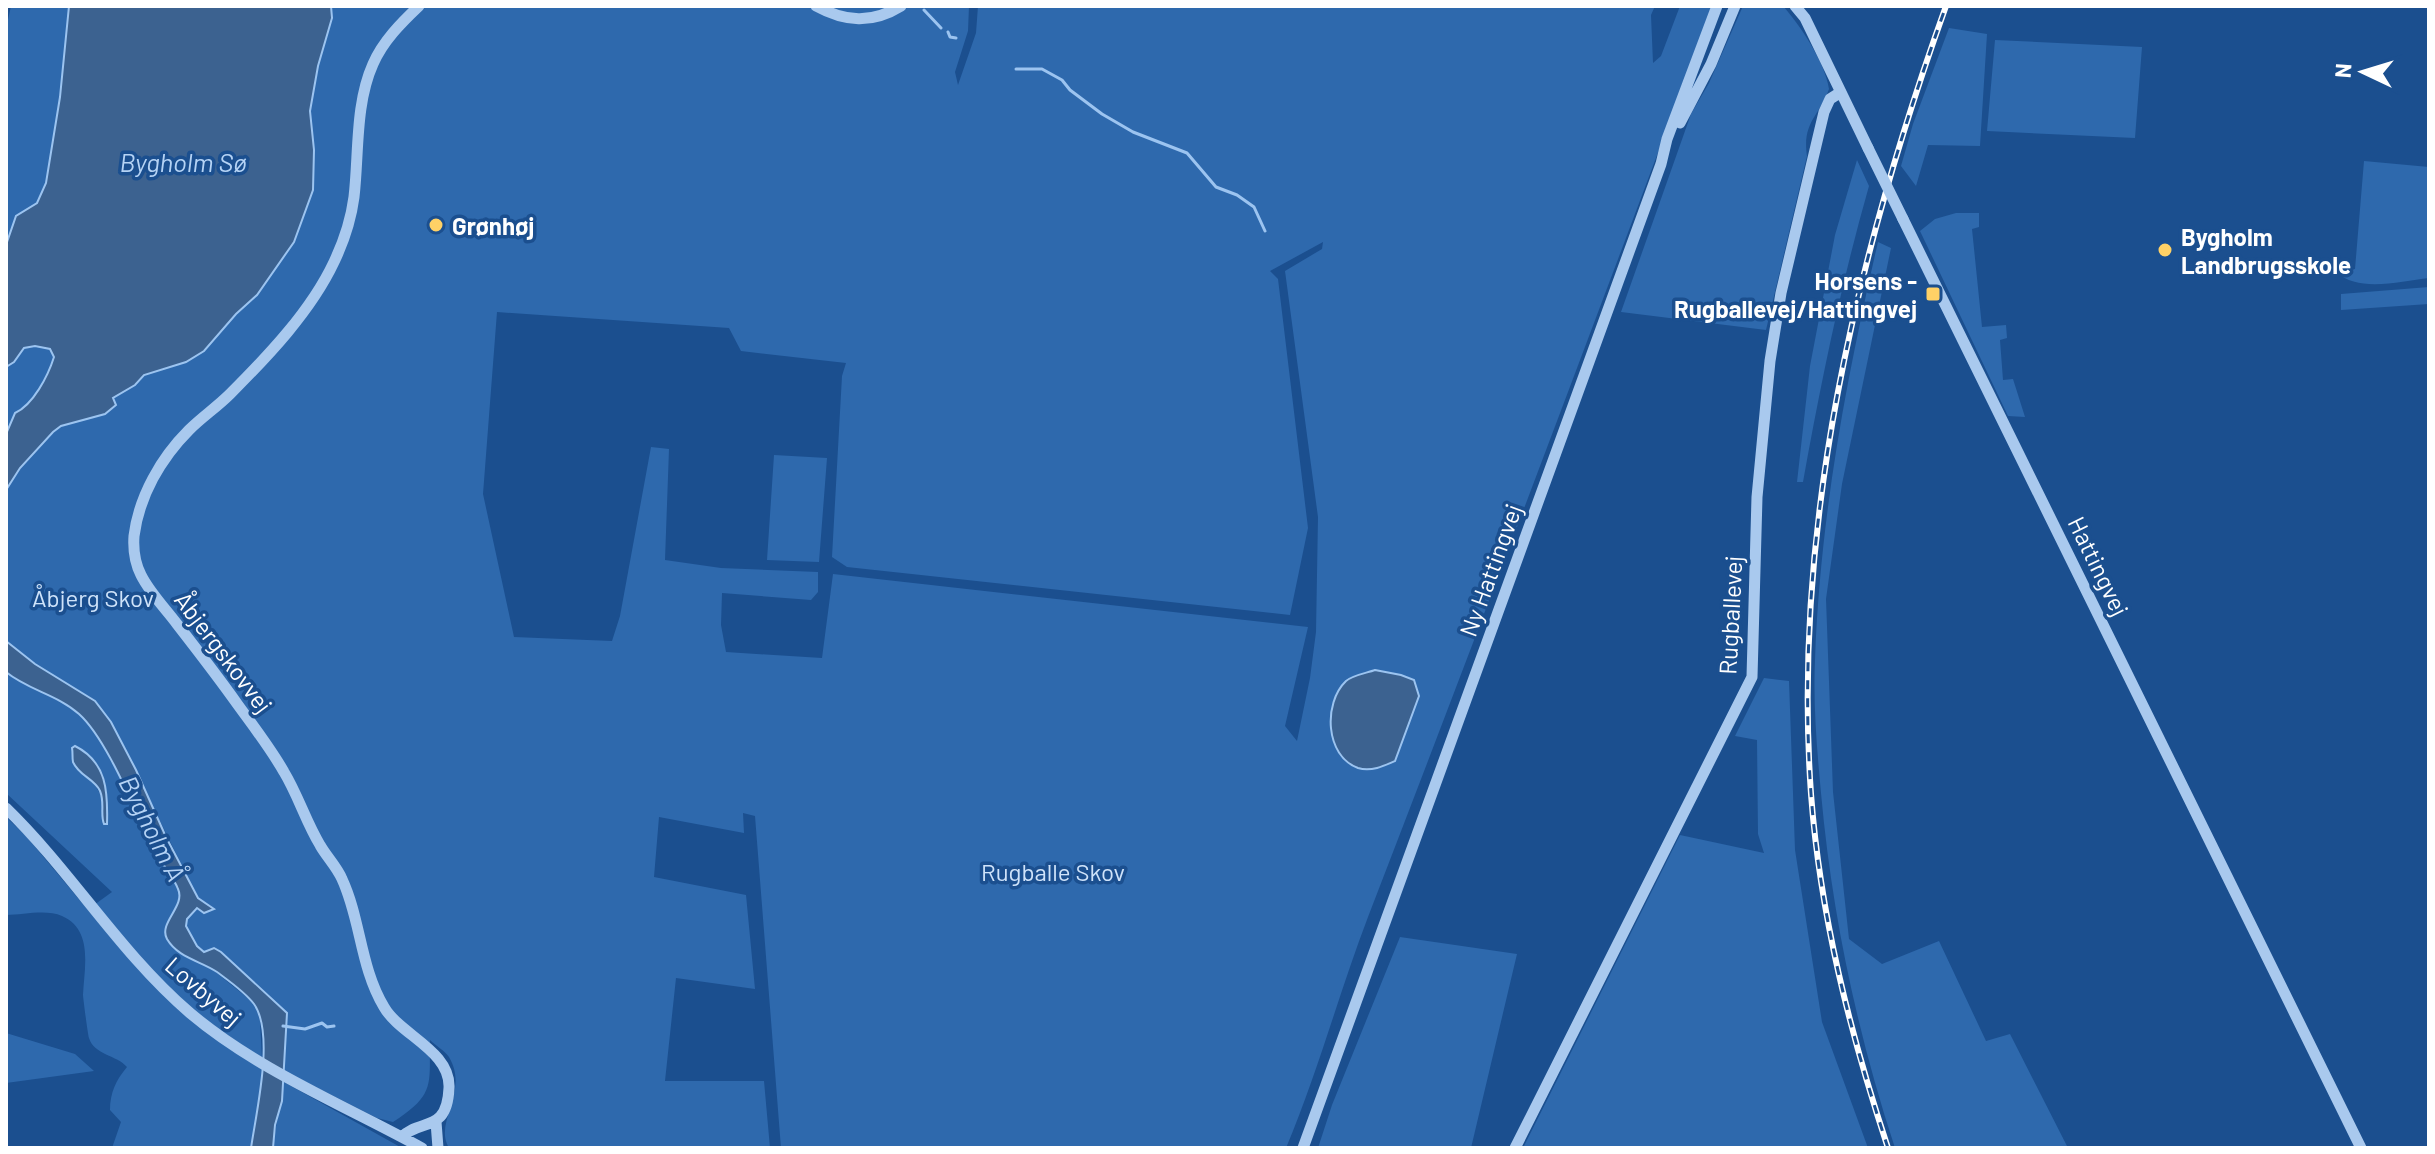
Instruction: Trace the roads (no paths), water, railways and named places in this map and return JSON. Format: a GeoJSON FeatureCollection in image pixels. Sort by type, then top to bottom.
{"type":"FeatureCollection","features":[{"type":"Feature","properties":{"kind":"street","name":"Åbjergskovvej"},"geometry":{"type":"LineString","coordinates":[[419,6],[382,46],[371,67],[359,134],[354,201],[348,227],[332,266],[311,300],[272,348],[229,395],[189,430],[161,463],[142,503],[134,554],[141,575],[157,600],[237,704],[285,773],[319,844],[342,878],[372,985],[385,1010],[436,1056],[447,1072],[449,1094],[436,1122],[438,1148]]}},
{"type":"Feature","properties":{"kind":"street"},"geometry":{"type":"LineString","coordinates":[[816,6],[842,19],[867,19],[887,15],[901,6]]}},
{"type":"Feature","properties":{"kind":"street","name":"Ny Hattingvej"},"geometry":{"type":"LineString","coordinates":[[1303,1148],[1717,6]]}},
{"type":"Feature","properties":{"kind":"street"},"geometry":{"type":"LineString","coordinates":[[1661,164],[1711,64],[1735,6]]}},
{"type":"Feature","properties":{"kind":"street","name":"Hattingvej"},"geometry":{"type":"LineString","coordinates":[[1795,6],[1805,18],[2361,1148]]}},
{"type":"Feature","properties":{"kind":"street","name":"Rugballevej"},"geometry":{"type":"LineString","coordinates":[[1515,1148],[1752,677],[1757,497],[1770,361],[1781,293],[1824,112],[1830,99],[1841,92]]}},
{"type":"Feature","properties":{"kind":"street","name":"Lovbyvej"},"geometry":{"type":"LineString","coordinates":[[6,808],[145,970],[200,1021],[250,1056],[422,1148]]}},
{"type":"Feature","properties":{"kind":"street"},"geometry":{"type":"LineString","coordinates":[[402,1137],[406,1132],[436,1122]]}},
{"type":"Feature","properties":{"kind":"water","name":"Bygholm Sø"},"geometry":{"type":"Polygon","coordinates":[[[69,6],[331,6],[332,18],[318,66],[310,111],[314,150],[313,190],[294,242],[257,295],[204,351],[186,362],[144,375],[135,385],[113,398],[116,405],[105,414],[61,426],[20,468],[6,490],[6,434],[15,413],[28,404],[39,389],[54,357],[50,349],[35,346],[24,348],[6,367],[6,245],[16,216],[37,203],[46,183],[60,97],[69,6]]]}},
{"type":"Feature","properties":{"kind":"water","name":"Bygholm Å"},"geometry":{"type":"Polygon","coordinates":[[[6,641],[35,664],[95,701],[111,722],[198,898],[214,909],[204,913],[197,908],[187,919],[186,926],[197,946],[204,952],[214,948],[221,952],[287,1013],[282,1101],[273,1148],[251,1148],[264,1054],[260,1017],[254,1004],[227,979],[183,955],[167,939],[166,927],[178,902],[178,889],[158,857],[101,741],[79,714],[6,672],[6,641]]]}},
{"type":"Feature","properties":{"kind":"water"},"geometry":{"type":"Polygon","coordinates":[[[1375,670],[1414,680],[1419,696],[1395,761],[1377,768],[1363,769],[1347,762],[1339,752],[1331,728],[1331,715],[1334,702],[1346,681],[1375,670]]]}},
{"type":"Feature","properties":{"kind":"water"},"geometry":{"type":"Polygon","coordinates":[[[75,746],[94,760],[99,769],[106,789],[107,824],[103,820],[100,791],[73,762],[72,748],[75,746]]]}},
{"type":"Feature","properties":{"kind":"waterway"},"geometry":{"type":"LineString","coordinates":[[924,10],[941,28]]}},
{"type":"Feature","properties":{"kind":"waterway"},"geometry":{"type":"LineString","coordinates":[[948,32],[950,37],[956,38]]}},
{"type":"Feature","properties":{"kind":"waterway"},"geometry":{"type":"LineString","coordinates":[[1016,69],[1042,69],[1062,80],[1070,90],[1102,114],[1133,132],[1187,153],[1216,187],[1237,195],[1254,207],[1265,231]]}},
{"type":"Feature","properties":{"kind":"waterway"},"geometry":{"type":"LineString","coordinates":[[283,1026],[305,1029],[322,1023],[327,1027],[334,1026]]}},
{"type":"Feature","properties":{"kind":"railway"},"geometry":{"type":"LineString","coordinates":[[1888,1148],[1849,1017],[1821,884],[1811,794],[1808,693],[1811,593],[1822,493],[1838,394],[1859,295],[1884,197],[1946,6]]}},
{"type":"Feature","properties":{"kind":"place","name":"Grønhøj"},"geometry":{"type":"Point","coordinates":[436,225]}},
{"type":"Feature","properties":{"kind":"place","name":"Bygholm Landbrugsskole"},"geometry":{"type":"Point","coordinates":[2165,250]}},
{"type":"Feature","properties":{"kind":"place","name":"Horsens - Rugballevej/Hattingvej"},"geometry":{"type":"Point","coordinates":[1933,294]}},
{"type":"Feature","properties":{"kind":"park label","name":"Åbjerg Skov"},"geometry":{"type":"Point","coordinates":[93,597]}},
{"type":"Feature","properties":{"kind":"park label","name":"Rugballe Skov"},"geometry":{"type":"Point","coordinates":[1053,871]}}]}
